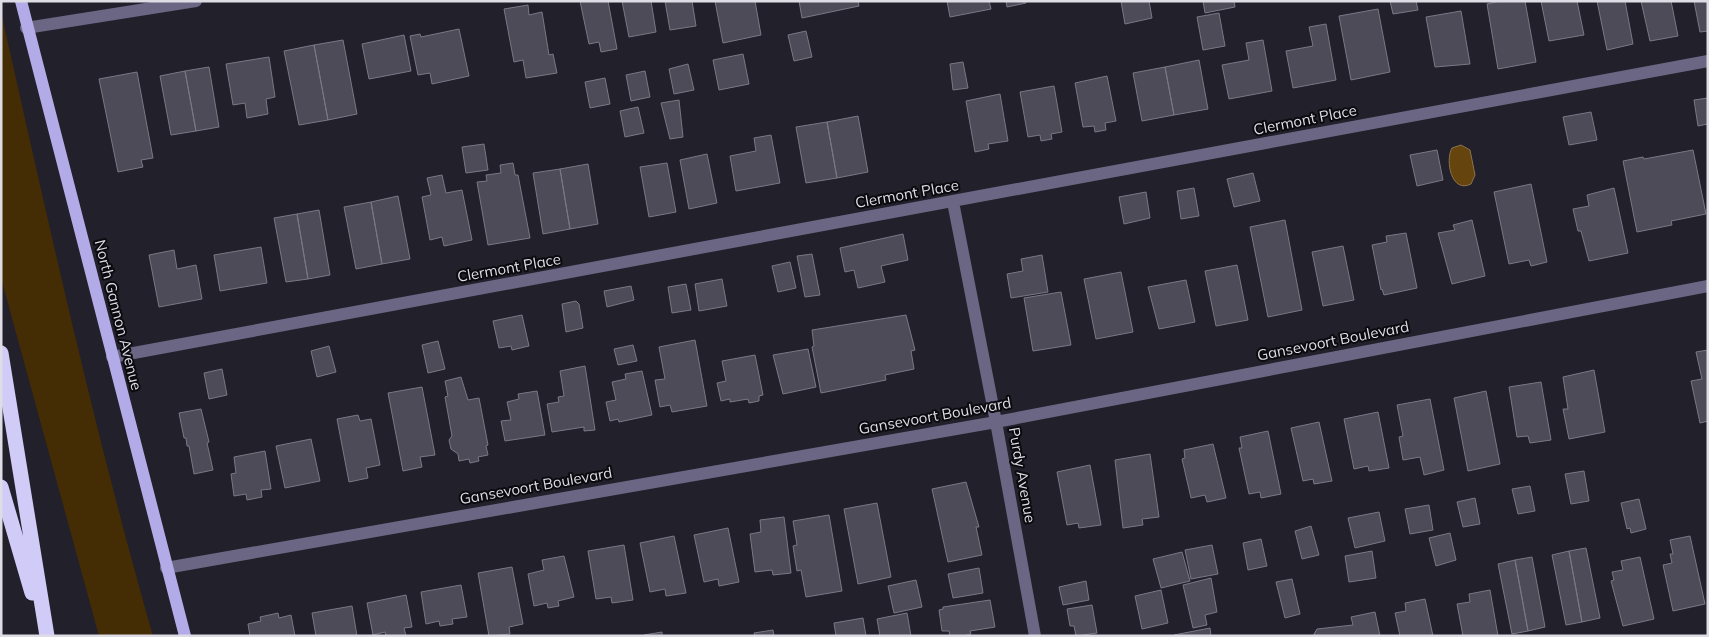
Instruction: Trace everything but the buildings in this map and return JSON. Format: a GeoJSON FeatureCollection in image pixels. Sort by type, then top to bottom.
{"type":"FeatureCollection","features":[{"type":"Feature","properties":{"kind":"highway"},"geometry":{"type":"LineString","coordinates":[[1,353],[45,636]]}},
{"type":"Feature","properties":{"kind":"highway"},"geometry":{"type":"LineString","coordinates":[[1,487],[45,636]]}},
{"type":"Feature","properties":{"kind":"main road","name":"North Gannon Avenue"},"geometry":{"type":"LineString","coordinates":[[20,1],[166,568],[186,636]]}},
{"type":"Feature","properties":{"kind":"street"},"geometry":{"type":"LineString","coordinates":[[26,28],[196,1]]}},
{"type":"Feature","properties":{"kind":"street","name":"Clermont Place"},"geometry":{"type":"LineString","coordinates":[[112,357],[1708,61]]}},
{"type":"Feature","properties":{"kind":"street","name":"Purdy Avenue"},"geometry":{"type":"LineString","coordinates":[[952,202],[996,422],[1035,636]]}},
{"type":"Feature","properties":{"kind":"street","name":"Gansevoort Boulevard"},"geometry":{"type":"LineString","coordinates":[[166,568],[996,422],[1708,286]]}},
{"type":"Feature","properties":{"kind":"shaded area"},"geometry":{"type":"Polygon","coordinates":[[[1,12],[91,403],[153,636],[99,636],[1,278],[1,12]]]}},
{"type":"Feature","properties":{"kind":"shaded area"},"geometry":{"type":"Polygon","coordinates":[[[1461,145],[1470,150],[1475,175],[1471,184],[1464,186],[1454,180],[1449,160],[1452,148],[1461,145]]]}}]}
